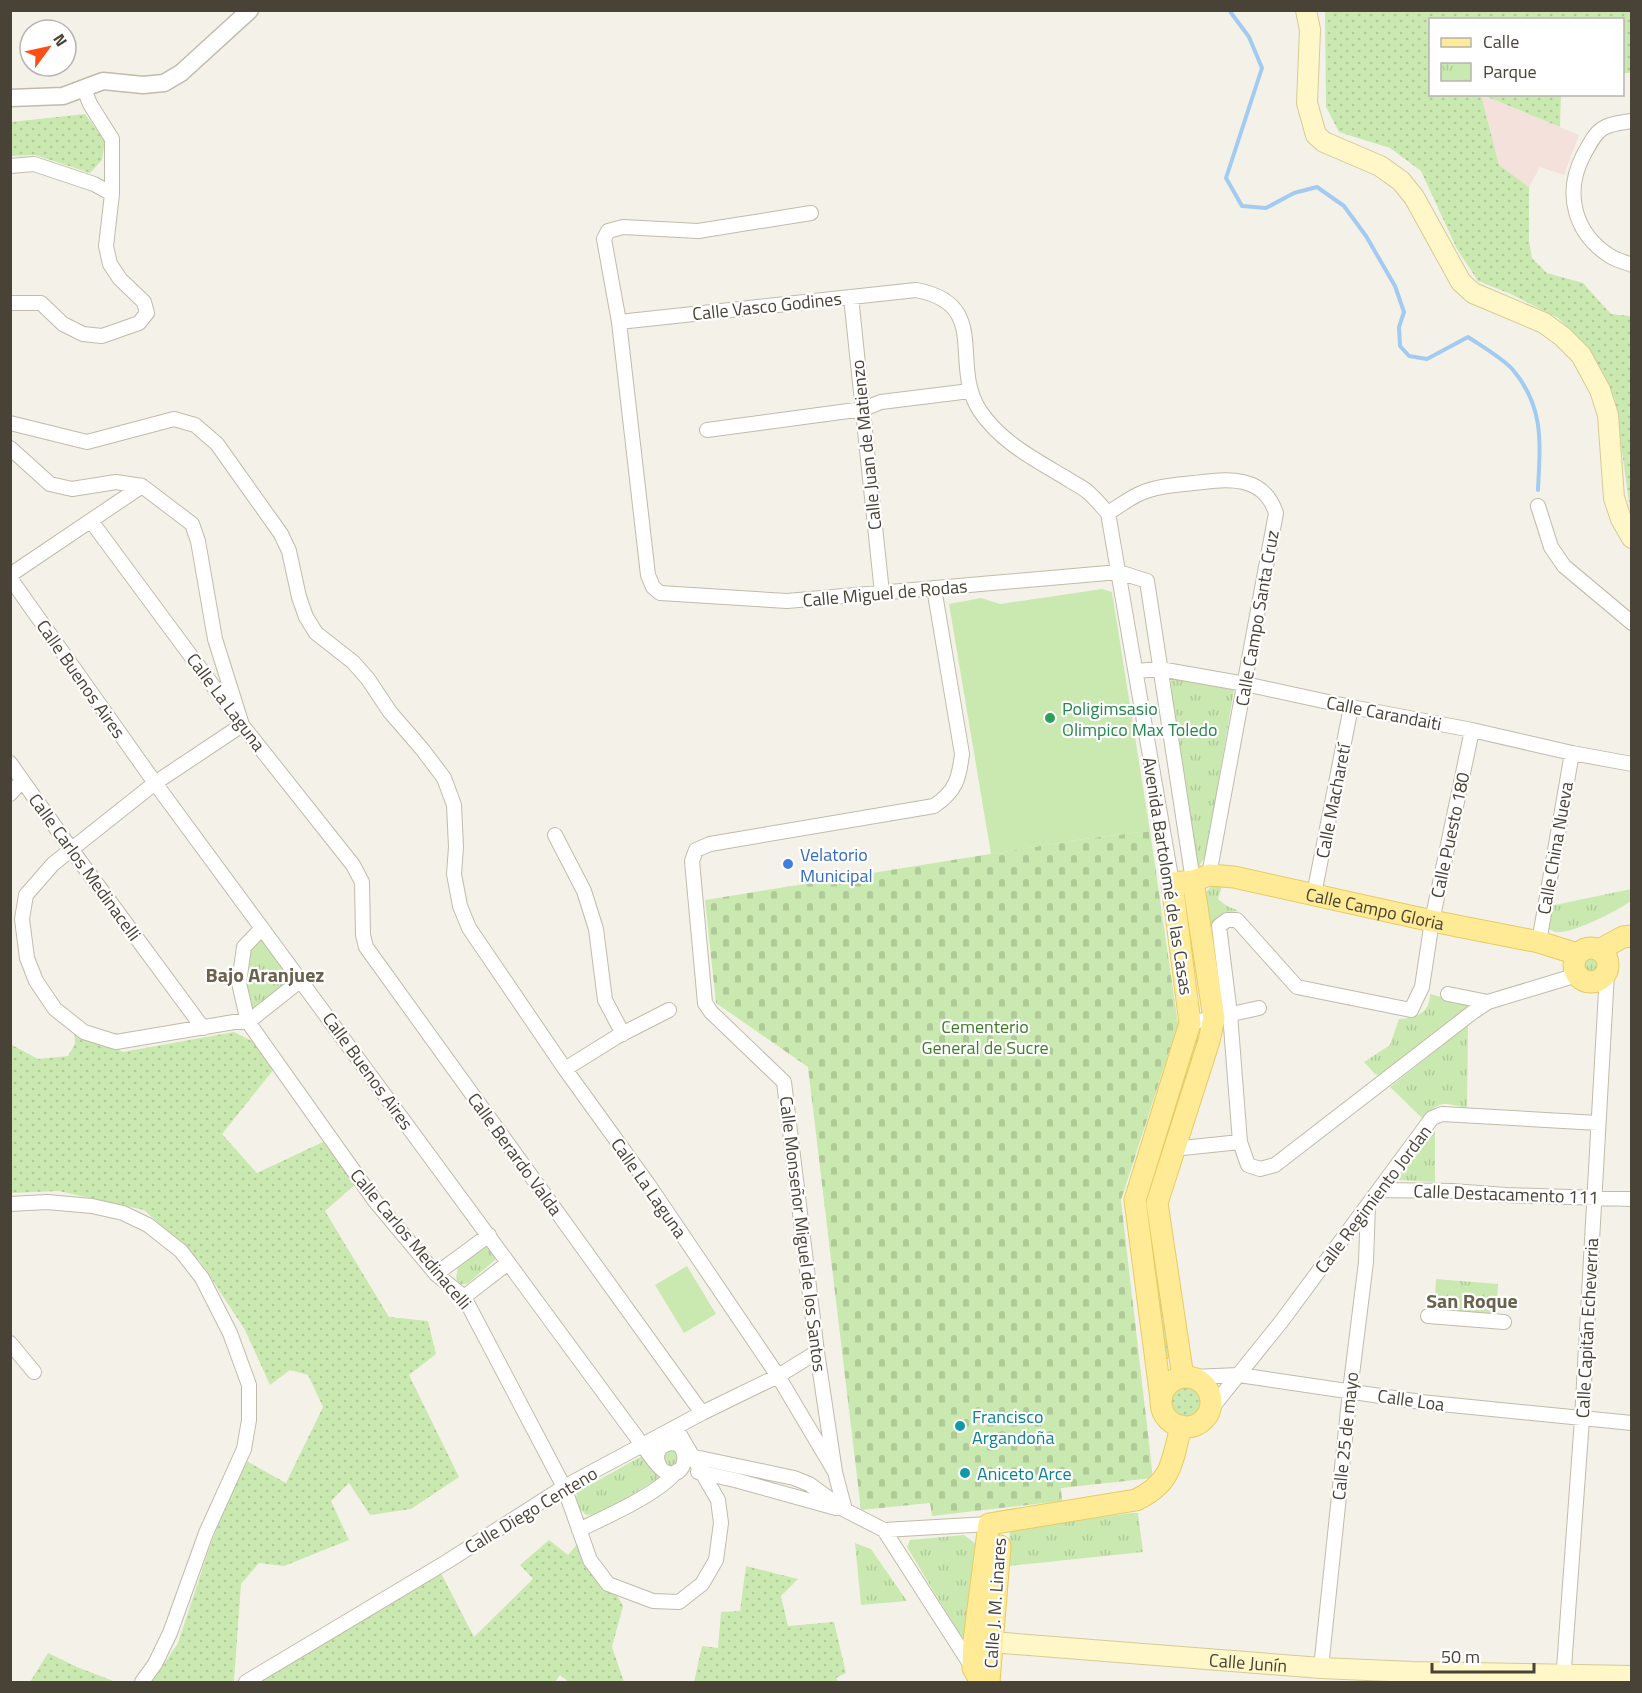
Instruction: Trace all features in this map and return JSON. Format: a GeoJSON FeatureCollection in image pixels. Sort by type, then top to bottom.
{"type":"FeatureCollection","features":[{"type":"Feature","properties":{"kind":"main road"},"geometry":{"type":"LineString","coordinates":[[1306,10],[1310,30],[1307,103],[1316,135],[1324,142],[1380,166],[1401,181],[1414,197],[1461,282],[1473,293],[1544,322],[1563,336],[1581,355],[1600,390],[1608,415],[1614,498],[1621,519],[1632,538]]}},
{"type":"Feature","properties":{"kind":"main road","name":"Calle Campo Gloria"},"geometry":{"type":"LineString","coordinates":[[1172,883],[1201,878],[1234,878],[1539,942],[1577,964]]}},
{"type":"Feature","properties":{"kind":"main road","name":"Avenida Bartolomé de las Casas"},"geometry":{"type":"LineString","coordinates":[[1187,1377],[1157,1203],[1209,1041],[1222,1016],[1201,878]]}},
{"type":"Feature","properties":{"kind":"main road","name":"Avenida Bartolomé de las Casas"},"geometry":{"type":"LineString","coordinates":[[1161,1399],[1135,1200],[1190,1023],[1172,883]]}},
{"type":"Feature","properties":{"kind":"main road"},"geometry":{"type":"LineString","coordinates":[[1601,949],[1608,961],[1606,973],[1592,982],[1581,979],[1577,964],[1586,948],[1601,949],[1623,937],[1632,936]]}},
{"type":"Feature","properties":{"kind":"main road"},"geometry":{"type":"LineString","coordinates":[[1187,1377],[1206,1386],[1210,1394],[1210,1410],[1200,1423],[1180,1426],[1164,1415],[1161,1399],[1168,1384],[1175,1379],[1187,1377]]}},
{"type":"Feature","properties":{"kind":"main road"},"geometry":{"type":"LineString","coordinates":[[995,1524],[1136,1500],[1147,1495],[1160,1485],[1169,1471],[1180,1426]]}},
{"type":"Feature","properties":{"kind":"main road","name":"Calle J. M. Linares"},"geometry":{"type":"LineString","coordinates":[[977,1676],[983,1641],[995,1524]]}},
{"type":"Feature","properties":{"kind":"main road","name":"Calle Junín"},"geometry":{"type":"LineString","coordinates":[[983,1641],[1321,1668],[1564,1678],[1632,1676]]}},
{"type":"Feature","properties":{"kind":"main road","name":"Calle J. M. Linares"},"geometry":{"type":"LineString","coordinates":[[983,1641],[989,1683]]}},
{"type":"Feature","properties":{"kind":"street"},"geometry":{"type":"LineString","coordinates":[[10,98],[63,96],[103,81],[143,85],[164,83],[182,74],[250,10]]}},
{"type":"Feature","properties":{"kind":"street"},"geometry":{"type":"LineString","coordinates":[[10,303],[41,303],[63,324],[83,334],[102,336],[139,323],[147,314],[144,302],[120,279],[110,264],[106,246],[112,194],[112,139],[90,104],[84,89]]}},
{"type":"Feature","properties":{"kind":"street"},"geometry":{"type":"LineString","coordinates":[[1632,121],[1610,124],[1595,134],[1576,171],[1572,198],[1578,218],[1591,240],[1611,257],[1632,265]]}},
{"type":"Feature","properties":{"kind":"street"},"geometry":{"type":"LineString","coordinates":[[10,166],[34,164],[94,184],[112,194]]}},
{"type":"Feature","properties":{"kind":"street"},"geometry":{"type":"LineString","coordinates":[[619,322],[604,239],[608,231],[623,227],[698,231],[811,213]]}},
{"type":"Feature","properties":{"kind":"street","name":"Calle Vasco Godines"},"geometry":{"type":"LineString","coordinates":[[619,322],[916,290],[932,293],[951,303],[963,323],[970,391]]}},
{"type":"Feature","properties":{"kind":"street","name":"Calle Juan de Matienzo"},"geometry":{"type":"LineString","coordinates":[[851,297],[882,593]]}},
{"type":"Feature","properties":{"kind":"street","name":"Calle Miguel de Rodas"},"geometry":{"type":"LineString","coordinates":[[619,322],[648,576],[660,593],[788,601],[1119,573]]}},
{"type":"Feature","properties":{"kind":"street"},"geometry":{"type":"LineString","coordinates":[[707,430],[863,409],[881,402],[970,391],[996,432],[1012,445],[1088,492],[1108,513],[1119,573]]}},
{"type":"Feature","properties":{"kind":"street","name":"Calle La Laguna"},"geometry":{"type":"LineString","coordinates":[[10,423],[87,442],[174,419],[195,425],[217,444],[281,534],[289,551],[306,617],[316,633],[353,662],[369,679],[390,712],[444,778],[454,805],[456,847],[454,874],[460,906],[469,928],[565,1069],[648,1184],[778,1376],[835,1472]]}},
{"type":"Feature","properties":{"kind":"street"},"geometry":{"type":"LineString","coordinates":[[10,448],[50,484],[72,489],[116,482],[142,486],[192,524],[198,541],[215,639],[242,725],[155,783],[71,849],[53,864],[26,895],[22,919],[27,958],[36,981],[55,1009],[84,1032],[116,1042],[234,1022],[248,1022],[301,980]]}},
{"type":"Feature","properties":{"kind":"street","name":"Calle Campo Santa Cruz"},"geometry":{"type":"LineString","coordinates":[[1108,513],[1139,494],[1164,486],[1230,479],[1246,483],[1264,492],[1273,502],[1276,513],[1245,684],[1201,878]]}},
{"type":"Feature","properties":{"kind":"street"},"geometry":{"type":"LineString","coordinates":[[10,577],[142,486]]}},
{"type":"Feature","properties":{"kind":"street"},"geometry":{"type":"LineString","coordinates":[[1538,506],[1551,547],[1564,566],[1632,622]]}},
{"type":"Feature","properties":{"kind":"street","name":"Calle La Laguna"},"geometry":{"type":"LineString","coordinates":[[91,521],[242,725],[353,865],[362,882]]}},
{"type":"Feature","properties":{"kind":"street","name":"Avenida Bartolomé de las Casas"},"geometry":{"type":"LineString","coordinates":[[1172,883],[1119,573],[1147,582],[1160,669],[1201,878]]}},
{"type":"Feature","properties":{"kind":"street","name":"Calle Buenos Aires"},"geometry":{"type":"LineString","coordinates":[[10,577],[155,783],[660,1467]]}},
{"type":"Feature","properties":{"kind":"street","name":"Calle Monseñor Miguel de los Santos"},"geometry":{"type":"LineString","coordinates":[[845,1510],[835,1472],[784,1082],[711,1012],[705,1003],[692,861],[696,850],[710,844],[934,806],[946,798],[956,785],[962,754],[934,588]]}},
{"type":"Feature","properties":{"kind":"street","name":"Calle Carandaiti"},"geometry":{"type":"LineString","coordinates":[[1136,671],[1160,669],[1245,684],[1632,764]]}},
{"type":"Feature","properties":{"kind":"street","name":"Calle Macharetí"},"geometry":{"type":"LineString","coordinates":[[1314,894],[1352,707]]}},
{"type":"Feature","properties":{"kind":"street","name":"Calle Puesto 180"},"geometry":{"type":"LineString","coordinates":[[1222,1016],[1219,926],[1227,920],[1237,920],[1297,987],[1412,1010],[1422,987],[1432,921],[1472,730]]}},
{"type":"Feature","properties":{"kind":"street","name":"Calle China Nueva"},"geometry":{"type":"LineString","coordinates":[[1539,942],[1572,753]]}},
{"type":"Feature","properties":{"kind":"street","name":"Calle Carlos Medinacelli"},"geometry":{"type":"LineString","coordinates":[[10,763],[203,1028]]}},
{"type":"Feature","properties":{"kind":"street"},"geometry":{"type":"LineString","coordinates":[[10,794],[22,781]]}},
{"type":"Feature","properties":{"kind":"street"},"geometry":{"type":"LineString","coordinates":[[555,835],[584,891],[596,928],[605,1000],[623,1034]]}},
{"type":"Feature","properties":{"kind":"street","name":"Calle Berardo Valda"},"geometry":{"type":"LineString","coordinates":[[362,882],[363,935],[366,947],[702,1413]]}},
{"type":"Feature","properties":{"kind":"street","name":"Calle Carlos Medinacelli"},"geometry":{"type":"LineString","coordinates":[[262,928],[244,947],[239,983],[248,1022],[375,1201],[436,1274],[464,1297],[564,1487],[590,1560],[608,1584],[653,1601],[679,1602],[702,1584],[716,1560],[721,1523],[718,1500],[702,1473],[684,1463],[676,1428]]}},
{"type":"Feature","properties":{"kind":"street"},"geometry":{"type":"LineString","coordinates":[[1222,1016],[1240,1142],[1248,1165],[1260,1169],[1275,1165],[1488,1002],[1577,964]]}},
{"type":"Feature","properties":{"kind":"street","name":"Calle Capitán Echeverria"},"geometry":{"type":"LineString","coordinates":[[1564,1678],[1582,1419],[1606,973]]}},
{"type":"Feature","properties":{"kind":"street"},"geometry":{"type":"LineString","coordinates":[[1448,994],[1488,1002]]}},
{"type":"Feature","properties":{"kind":"street"},"geometry":{"type":"LineString","coordinates":[[1190,1023],[1259,1008]]}},
{"type":"Feature","properties":{"kind":"street"},"geometry":{"type":"LineString","coordinates":[[565,1069],[623,1034],[669,1010]]}},
{"type":"Feature","properties":{"kind":"street","name":"Calle Regimiento Jordan"},"geometry":{"type":"LineString","coordinates":[[1210,1410],[1281,1322],[1432,1118],[1442,1114],[1598,1123]]}},
{"type":"Feature","properties":{"kind":"street"},"geometry":{"type":"LineString","coordinates":[[1173,1149],[1240,1142]]}},
{"type":"Feature","properties":{"kind":"street","name":"Calle Destacamento 111"},"geometry":{"type":"LineString","coordinates":[[1380,1190],[1632,1199]]}},
{"type":"Feature","properties":{"kind":"street"},"geometry":{"type":"LineString","coordinates":[[10,1204],[47,1202],[92,1206],[123,1213],[148,1225],[181,1251],[202,1278],[230,1333],[249,1385],[249,1420],[244,1449],[206,1533],[170,1633],[155,1664],[142,1683]]}},
{"type":"Feature","properties":{"kind":"street","name":"Calle 25 de mayo"},"geometry":{"type":"LineString","coordinates":[[1321,1668],[1366,1262],[1368,1204]]}},
{"type":"Feature","properties":{"kind":"street"},"geometry":{"type":"LineString","coordinates":[[436,1274],[489,1235]]}},
{"type":"Feature","properties":{"kind":"street"},"geometry":{"type":"LineString","coordinates":[[464,1297],[508,1263]]}},
{"type":"Feature","properties":{"kind":"street"},"geometry":{"type":"LineString","coordinates":[[1428,1316],[1504,1322]]}},
{"type":"Feature","properties":{"kind":"street"},"geometry":{"type":"LineString","coordinates":[[10,1343],[34,1372]]}},
{"type":"Feature","properties":{"kind":"street","name":"Calle Diego Centeno"},"geometry":{"type":"LineString","coordinates":[[248,1681],[448,1561],[564,1487],[702,1413],[778,1376],[818,1352]]}},
{"type":"Feature","properties":{"kind":"street","name":"Calle Loa"},"geometry":{"type":"LineString","coordinates":[[1187,1377],[1239,1375],[1420,1402],[1632,1423]]}},
{"type":"Feature","properties":{"kind":"street"},"geometry":{"type":"LineString","coordinates":[[667,1444],[660,1449],[657,1463],[668,1472],[684,1463],[794,1478],[809,1484],[845,1510],[884,1530],[995,1524]]}},
{"type":"Feature","properties":{"kind":"street"},"geometry":{"type":"LineString","coordinates":[[643,1446],[672,1444],[680,1447],[684,1463]]}},
{"type":"Feature","properties":{"kind":"street"},"geometry":{"type":"LineString","coordinates":[[579,1530],[634,1502],[670,1480],[684,1463]]}},
{"type":"Feature","properties":{"kind":"street"},"geometry":{"type":"LineString","coordinates":[[702,1473],[845,1510]]}},
{"type":"Feature","properties":{"kind":"street"},"geometry":{"type":"LineString","coordinates":[[884,1530],[977,1676]]}},
{"type":"Feature","properties":{"kind":"shaded area"},"geometry":{"type":"Polygon","coordinates":[[[1481,96],[1579,135],[1564,175],[1540,167],[1529,187],[1499,165],[1481,96]]]}},
{"type":"Feature","properties":{"kind":"green space"},"geometry":{"type":"Polygon","coordinates":[[[1325,11],[1631,11],[1631,73],[1624,73],[1624,18],[1429,18],[1429,96],[1481,96],[1499,165],[1529,187],[1529,242],[1532,258],[1547,273],[1583,283],[1611,314],[1631,316],[1631,517],[1615,400],[1590,350],[1558,318],[1511,294],[1478,281],[1457,249],[1421,171],[1390,148],[1339,132],[1326,107],[1325,11]]]}},
{"type":"Feature","properties":{"kind":"green space"},"geometry":{"type":"Polygon","coordinates":[[[1484,96],[1561,96],[1560,127],[1484,96]]]}},
{"type":"Feature","properties":{"kind":"green space"},"geometry":{"type":"Polygon","coordinates":[[[85,114],[105,141],[102,160],[90,173],[35,155],[11,156],[11,122],[85,114]]]}},
{"type":"Feature","properties":{"kind":"green space","name":"Poligimsasio Olimpico Max Toledo"},"geometry":{"type":"Polygon","coordinates":[[[1102,589],[1112,592],[1150,831],[991,854],[949,604],[981,598],[1000,604],[1102,589]]]}},
{"type":"Feature","properties":{"kind":"green space"},"geometry":{"type":"Polygon","coordinates":[[[1173,678],[1224,686],[1234,690],[1206,855],[1198,868],[1169,684],[1173,678]]]}},
{"type":"Feature","properties":{"kind":"green space","name":"Cementerio General de Sucre"},"geometry":{"type":"Polygon","coordinates":[[[1150,831],[1178,1024],[1121,1200],[1153,1478],[1061,1488],[1062,1501],[932,1516],[930,1503],[861,1510],[808,1067],[716,1003],[705,900],[1083,839],[1150,831]]]}},
{"type":"Feature","properties":{"kind":"green space"},"geometry":{"type":"Polygon","coordinates":[[[1223,883],[1218,899],[1239,911],[1223,914],[1213,927],[1225,1009],[1219,1010],[1203,902],[1209,888],[1223,883]]]}},
{"type":"Feature","properties":{"kind":"green space"},"geometry":{"type":"Polygon","coordinates":[[[1631,889],[1631,901],[1606,915],[1564,932],[1548,929],[1550,906],[1631,889]]]}},
{"type":"Feature","properties":{"kind":"green space"},"geometry":{"type":"Polygon","coordinates":[[[262,937],[292,980],[251,1013],[243,979],[249,947],[262,937]]]}},
{"type":"Feature","properties":{"kind":"green space"},"geometry":{"type":"Polygon","coordinates":[[[1591,954],[1599,957],[1602,965],[1599,973],[1591,976],[1583,973],[1580,965],[1583,957],[1591,954]]]}},
{"type":"Feature","properties":{"kind":"green space"},"geometry":{"type":"Polygon","coordinates":[[[1430,994],[1470,1005],[1380,1076],[1375,1074],[1364,1062],[1390,1045],[1399,1019],[1416,1016],[1424,1010],[1430,994]]]}},
{"type":"Feature","properties":{"kind":"green space"},"geometry":{"type":"Polygon","coordinates":[[[74,1023],[85,1034],[123,1052],[234,1032],[256,1043],[274,1069],[222,1134],[257,1173],[327,1140],[357,1183],[325,1211],[389,1317],[428,1321],[436,1354],[409,1375],[459,1477],[411,1509],[370,1515],[349,1483],[331,1501],[349,1540],[284,1566],[259,1563],[241,1584],[234,1681],[232,1682],[152,1682],[178,1643],[209,1549],[243,1459],[286,1483],[323,1407],[308,1375],[290,1370],[270,1385],[245,1330],[200,1261],[144,1210],[59,1191],[11,1193],[10,1044],[38,1059],[68,1056],[75,1044],[74,1023]]]}},
{"type":"Feature","properties":{"kind":"green space"},"geometry":{"type":"Polygon","coordinates":[[[1468,1025],[1467,1108],[1438,1105],[1423,1119],[1390,1087],[1468,1025]]]}},
{"type":"Feature","properties":{"kind":"green space"},"geometry":{"type":"Polygon","coordinates":[[[1197,1035],[1200,1037],[1150,1195],[1171,1355],[1168,1359],[1164,1359],[1141,1206],[1197,1035]]]}},
{"type":"Feature","properties":{"kind":"green space"},"geometry":{"type":"Polygon","coordinates":[[[1435,1131],[1435,1182],[1397,1180],[1435,1131]]]}},
{"type":"Feature","properties":{"kind":"green space"},"geometry":{"type":"Polygon","coordinates":[[[485,1246],[492,1248],[496,1253],[495,1260],[467,1284],[460,1284],[456,1278],[458,1267],[485,1246]]]}},
{"type":"Feature","properties":{"kind":"green space"},"geometry":{"type":"Polygon","coordinates":[[[687,1266],[716,1314],[684,1333],[655,1285],[687,1266]]]}},
{"type":"Feature","properties":{"kind":"green space"},"geometry":{"type":"Polygon","coordinates":[[[1436,1279],[1498,1284],[1496,1314],[1434,1309],[1436,1279]]]}},
{"type":"Feature","properties":{"kind":"green space"},"geometry":{"type":"Polygon","coordinates":[[[1186,1383],[1200,1389],[1206,1403],[1200,1417],[1186,1423],[1172,1417],[1166,1403],[1172,1389],[1186,1383]]]}},
{"type":"Feature","properties":{"kind":"green space"},"geometry":{"type":"Polygon","coordinates":[[[668,1451],[674,1451],[678,1458],[674,1465],[668,1465],[664,1461],[664,1455],[668,1451]]]}},
{"type":"Feature","properties":{"kind":"green space"},"geometry":{"type":"Polygon","coordinates":[[[642,1456],[659,1478],[600,1514],[586,1515],[581,1510],[577,1505],[577,1492],[642,1456]]]}},
{"type":"Feature","properties":{"kind":"green space"},"geometry":{"type":"Polygon","coordinates":[[[1138,1513],[1143,1552],[1008,1566],[1010,1529],[1138,1513]]]}},
{"type":"Feature","properties":{"kind":"green space"},"geometry":{"type":"Polygon","coordinates":[[[964,1535],[976,1544],[969,1636],[961,1637],[907,1547],[910,1540],[964,1535]]]}},
{"type":"Feature","properties":{"kind":"green space"},"geometry":{"type":"Polygon","coordinates":[[[584,1536],[623,1606],[612,1647],[624,1682],[569,1682],[560,1675],[555,1682],[261,1682],[441,1573],[474,1637],[533,1579],[520,1565],[549,1540],[568,1555],[584,1536]]]}},
{"type":"Feature","properties":{"kind":"green space"},"geometry":{"type":"Polygon","coordinates":[[[855,1543],[871,1549],[907,1601],[861,1605],[855,1543]]]}},
{"type":"Feature","properties":{"kind":"green space"},"geometry":{"type":"Polygon","coordinates":[[[746,1566],[798,1579],[781,1596],[788,1626],[834,1622],[846,1673],[836,1678],[838,1682],[694,1682],[702,1646],[718,1648],[721,1612],[740,1611],[746,1566]]]}},
{"type":"Feature","properties":{"kind":"green space"},"geometry":{"type":"Polygon","coordinates":[[[48,1653],[77,1667],[116,1682],[30,1682],[48,1653]]]}},
{"type":"Feature","properties":{"kind":"waterway"},"geometry":{"type":"LineString","coordinates":[[1229,10],[1249,37],[1262,68],[1226,178],[1242,206],[1266,208],[1294,193],[1317,187],[1344,206],[1366,236],[1395,286],[1404,312],[1399,327],[1400,346],[1409,356],[1427,359],[1468,337],[1504,362],[1523,384],[1531,398],[1538,427],[1538,490]]}},
{"type":"Feature","properties":{"kind":"place","name":"Poligimsasio Olimpico Max Toledo"},"geometry":{"type":"Point","coordinates":[1050,718]}},
{"type":"Feature","properties":{"kind":"place","name":"Velatorio Municipal"},"geometry":{"type":"Point","coordinates":[788,864]}},
{"type":"Feature","properties":{"kind":"place","name":"Francisco Argandoña"},"geometry":{"type":"Point","coordinates":[960,1426]}},
{"type":"Feature","properties":{"kind":"place","name":"Aniceto Arce"},"geometry":{"type":"Point","coordinates":[965,1473]}},
{"type":"Feature","properties":{"kind":"district","name":"Bajo Aranjuez"},"geometry":{"type":"Point","coordinates":[265,974]}},
{"type":"Feature","properties":{"kind":"district","name":"San Roque"},"geometry":{"type":"Point","coordinates":[1472,1300]}}]}
